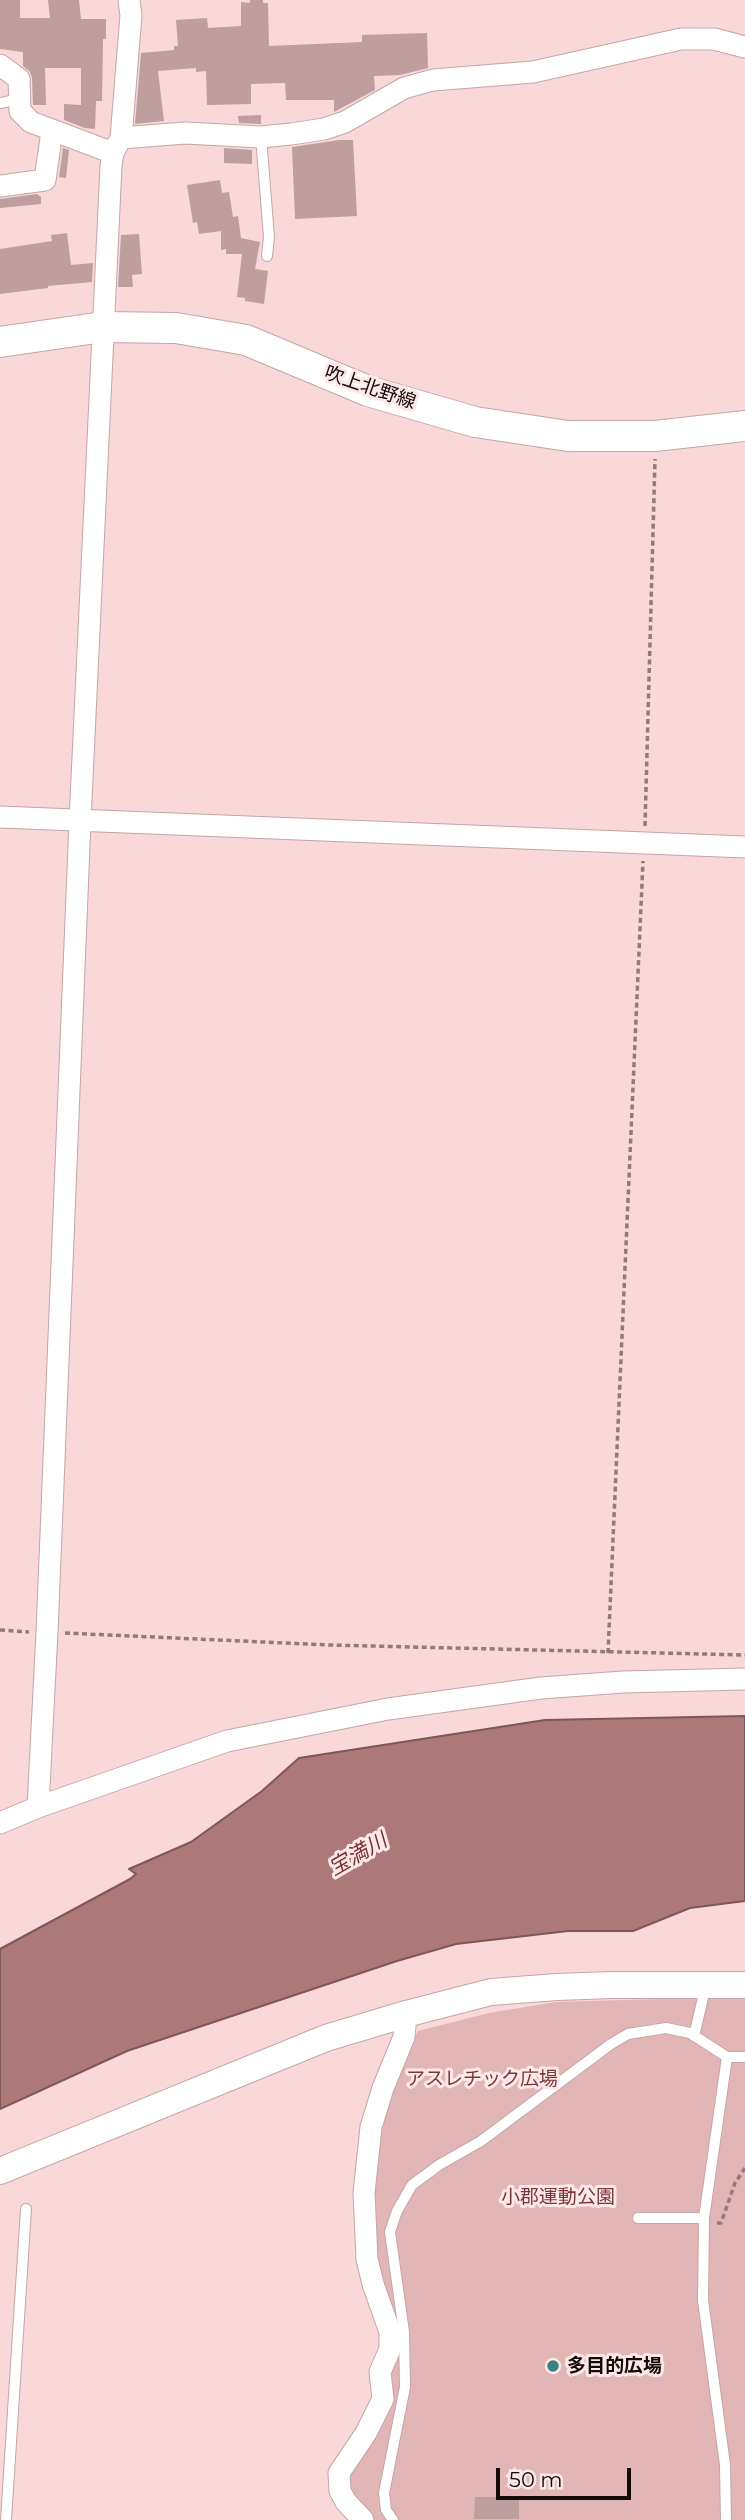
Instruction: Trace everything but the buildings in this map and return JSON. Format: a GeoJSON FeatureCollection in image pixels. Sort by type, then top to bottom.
{"type":"FeatureCollection","features":[{"type":"Feature","properties":{"kind":"main road","name":"吹上北野線"},"geometry":{"type":"LineString","coordinates":[[0,342],[103,327],[176,328],[246,340],[368,391],[475,422],[568,436],[655,436],[745,426]]}},
{"type":"Feature","properties":{"kind":"street"},"geometry":{"type":"LineString","coordinates":[[38,1807],[103,327],[117,145],[131,15],[129,0]]}},
{"type":"Feature","properties":{"kind":"street"},"geometry":{"type":"LineString","coordinates":[[0,65],[19,79],[10,101],[31,122],[52,131],[117,145],[185,133],[261,137],[324,129],[345,122],[404,88],[433,80],[533,72],[681,39],[715,39],[745,47]]}},
{"type":"Feature","properties":{"kind":"street"},"geometry":{"type":"LineString","coordinates":[[0,186],[45,180],[52,131]]}},
{"type":"Feature","properties":{"kind":"street"},"geometry":{"type":"LineString","coordinates":[[0,817],[745,846]]}},
{"type":"Feature","properties":{"kind":"street"},"geometry":{"type":"LineString","coordinates":[[0,1823],[38,1807],[228,1741],[388,1709],[541,1688],[622,1682],[745,1679]]}},
{"type":"Feature","properties":{"kind":"street"},"geometry":{"type":"LineString","coordinates":[[0,2171],[326,2038],[406,2014],[491,1993],[557,1987],[745,1985]]}},
{"type":"Feature","properties":{"kind":"street"},"geometry":{"type":"LineString","coordinates":[[363,2520],[346,2502],[340,2491],[339,2473],[366,2432],[383,2399],[380,2372],[390,2349],[390,2332],[373,2284],[368,2259],[364,2193],[371,2127],[383,2088],[404,2037],[406,2014]]}},
{"type":"Feature","properties":{"kind":"lane"},"geometry":{"type":"LineString","coordinates":[[261,137],[269,237],[267,256]]}},
{"type":"Feature","properties":{"kind":"lane"},"geometry":{"type":"LineString","coordinates":[[694,2036],[706,1985]]}},
{"type":"Feature","properties":{"kind":"lane"},"geometry":{"type":"LineString","coordinates":[[393,2520],[386,2510],[384,2493],[405,2387],[404,2332],[390,2232],[397,2211],[412,2185],[439,2165],[481,2141],[628,2034],[666,2028],[694,2036],[727,2057],[745,2057]]}},
{"type":"Feature","properties":{"kind":"lane"},"geometry":{"type":"LineString","coordinates":[[726,2520],[725,2465],[703,2300],[704,2222],[727,2057]]}},
{"type":"Feature","properties":{"kind":"lane"},"geometry":{"type":"LineString","coordinates":[[6,2520],[26,2209]]}},
{"type":"Feature","properties":{"kind":"lane"},"geometry":{"type":"LineString","coordinates":[[638,2218],[704,2222]]}},
{"type":"Feature","properties":{"kind":"path"},"geometry":{"type":"LineString","coordinates":[[608,1653],[644,842],[655,436]]}},
{"type":"Feature","properties":{"kind":"path"},"geometry":{"type":"LineString","coordinates":[[0,1630],[315,1644],[745,1655]]}},
{"type":"Feature","properties":{"kind":"path"},"geometry":{"type":"LineString","coordinates":[[704,2222],[721,2223],[735,2183],[745,2168]]}},
{"type":"Feature","properties":{"kind":"green space","name":"小郡運動公園"},"geometry":{"type":"Polygon","coordinates":[[[745,1999],[745,2520],[369,2520],[347,2496],[344,2475],[387,2390],[370,2233],[376,2132],[391,2088],[418,2031],[489,2013],[556,2002],[745,1999]]]}},
{"type":"Feature","properties":{"kind":"water","name":"宝満川"},"geometry":{"type":"Polygon","coordinates":[[[745,1716],[745,1901],[690,1908],[633,1931],[568,1931],[456,1944],[127,2051],[0,2109],[0,1949],[130,1879],[136,1874],[129,1869],[191,1842],[262,1791],[299,1758],[545,1720],[745,1716]]]}},
{"type":"Feature","properties":{"kind":"place","name":"多目的広場"},"geometry":{"type":"Point","coordinates":[553,2366]}},
{"type":"Feature","properties":{"kind":"park label","name":"アスレチック広場"},"geometry":{"type":"Point","coordinates":[482,2079]}}]}
